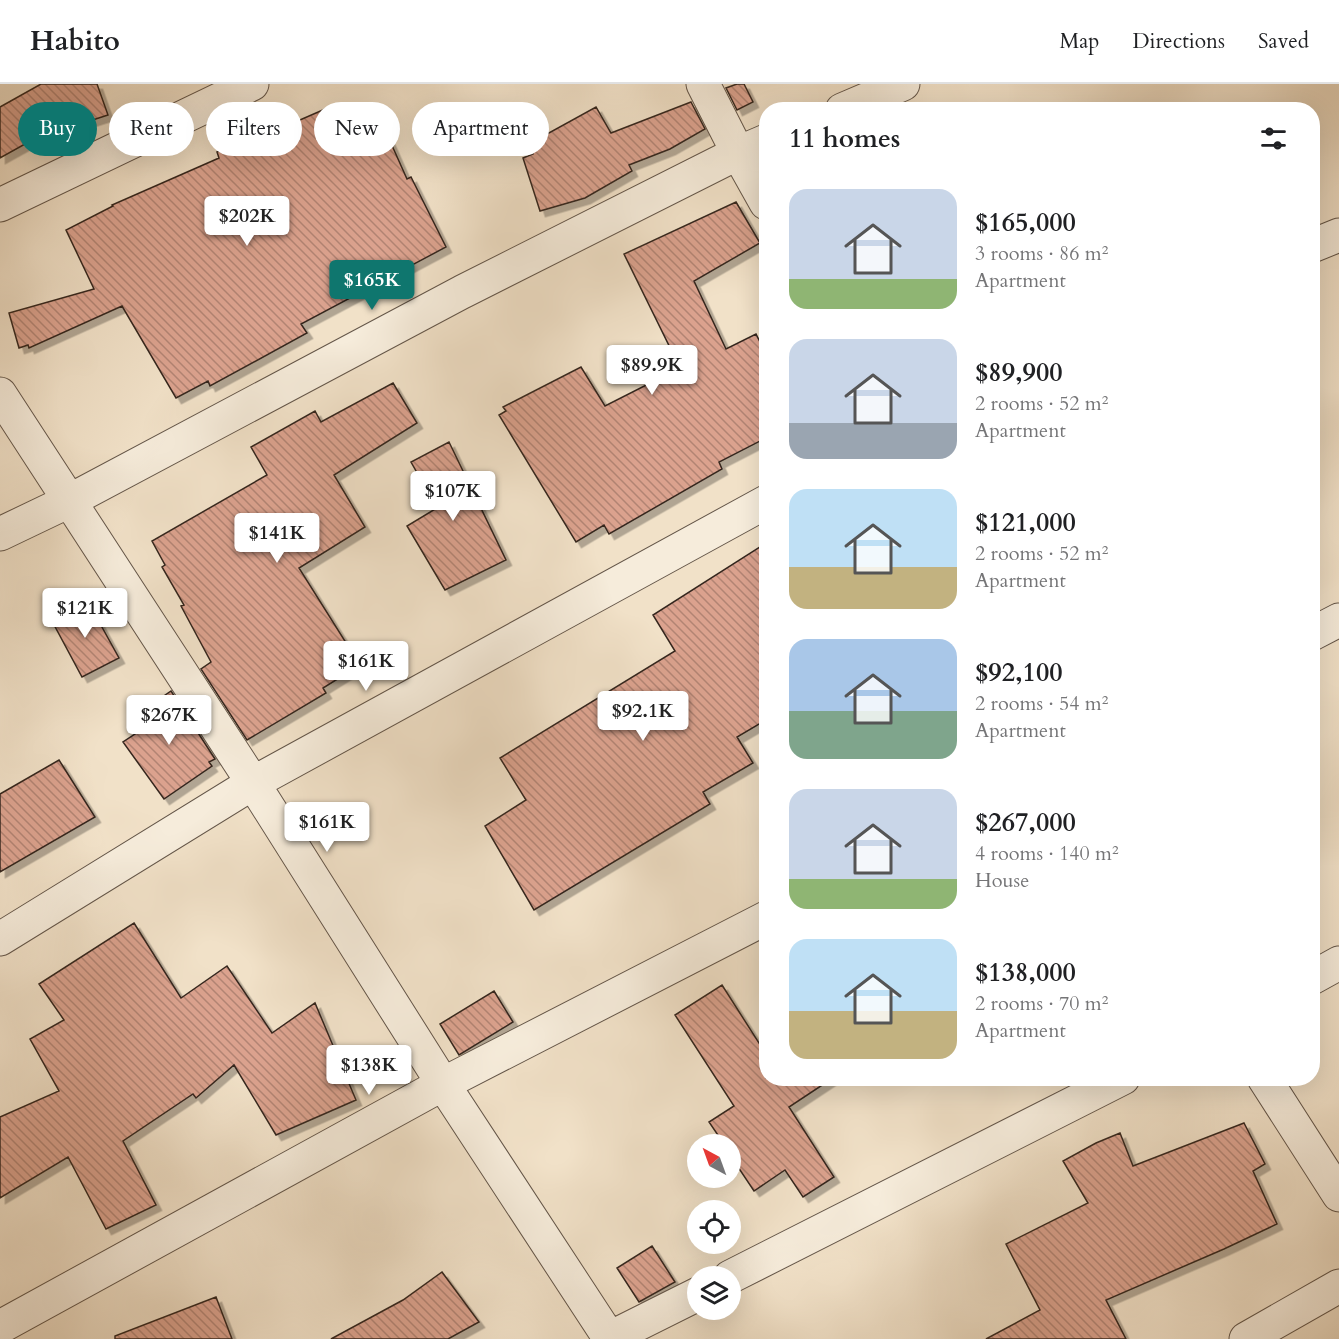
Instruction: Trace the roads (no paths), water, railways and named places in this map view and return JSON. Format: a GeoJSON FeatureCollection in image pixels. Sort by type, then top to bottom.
{"type":"FeatureCollection","features":[{"type":"Feature","properties":{"kind":"street"},"geometry":{"type":"LineString","coordinates":[[0,205],[252,84]]}},
{"type":"Feature","properties":{"kind":"street"},"geometry":{"type":"LineString","coordinates":[[703,84],[752,147],[759,175]]}},
{"type":"Feature","properties":{"kind":"street"},"geometry":{"type":"LineString","coordinates":[[861,102],[903,84]]}},
{"type":"Feature","properties":{"kind":"street"},"geometry":{"type":"LineString","coordinates":[[0,534],[69,501],[462,292],[752,147]]}},
{"type":"Feature","properties":{"kind":"street"},"geometry":{"type":"LineString","coordinates":[[1320,243],[1339,235]]}},
{"type":"Feature","properties":{"kind":"street"},"geometry":{"type":"LineString","coordinates":[[0,394],[253,783],[443,1084],[609,1339],[687,1300]]}},
{"type":"Feature","properties":{"kind":"street"},"geometry":{"type":"LineString","coordinates":[[0,939],[253,783],[759,506]]}},
{"type":"Feature","properties":{"kind":"street"},"geometry":{"type":"LineString","coordinates":[[1320,630],[1339,620]]}},
{"type":"Feature","properties":{"kind":"street"},"geometry":{"type":"LineString","coordinates":[[0,1327],[443,1084],[759,922]]}},
{"type":"Feature","properties":{"kind":"street"},"geometry":{"type":"LineString","coordinates":[[1320,974],[1339,963]]}},
{"type":"Feature","properties":{"kind":"street"},"geometry":{"type":"LineString","coordinates":[[741,1271],[1107,1086]]}},
{"type":"Feature","properties":{"kind":"street"},"geometry":{"type":"LineString","coordinates":[[1269,1086],[1339,1195]]}},
{"type":"Feature","properties":{"kind":"street"},"geometry":{"type":"LineString","coordinates":[[1246,1339],[1339,1286]]}}]}
